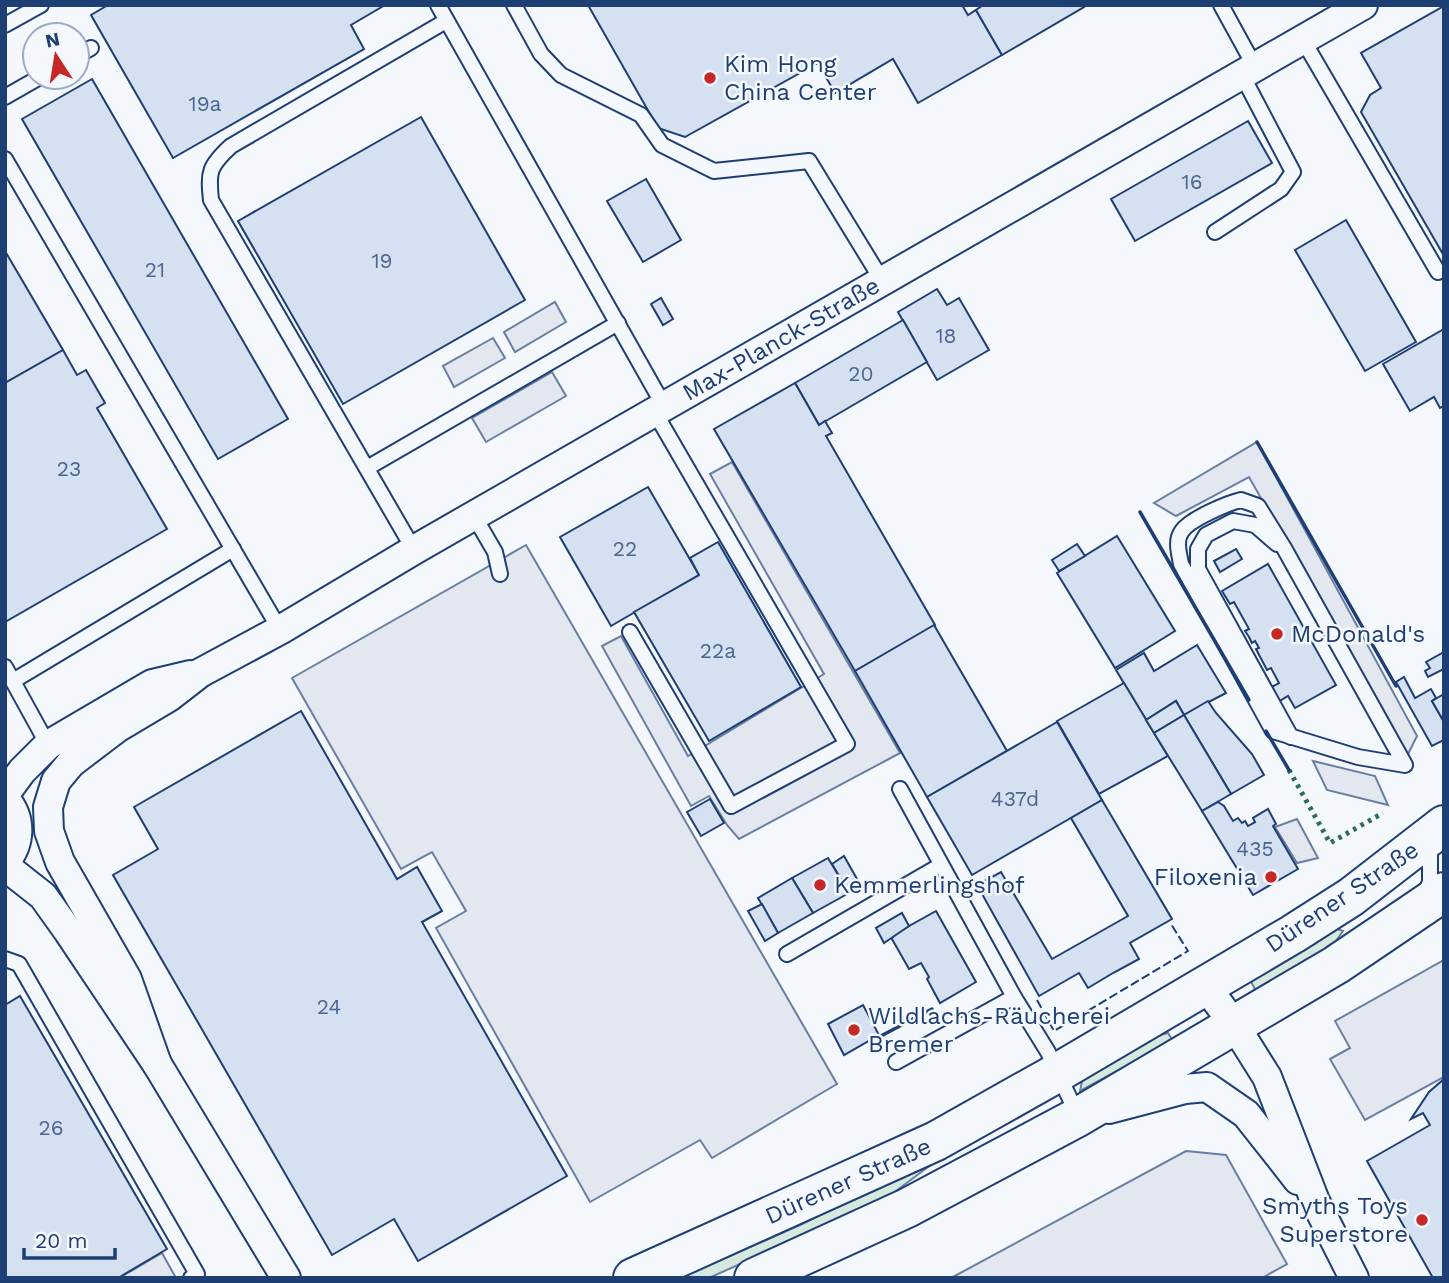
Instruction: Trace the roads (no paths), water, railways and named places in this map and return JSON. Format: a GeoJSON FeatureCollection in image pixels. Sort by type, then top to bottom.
{"type":"FeatureCollection","features":[{"type":"Feature","properties":{"kind":"main road","name":"Dürener Straße"},"geometry":{"type":"LineString","coordinates":[[633,1278],[936,1141],[1057,1073],[1351,897],[1437,831]]}},
{"type":"Feature","properties":{"kind":"main road","name":"Dürener Straße"},"geometry":{"type":"LineString","coordinates":[[754,1278],[907,1208],[1078,1117],[1336,965],[1432,900]]}},
{"type":"Feature","properties":{"kind":"street","name":"Max-Planck-Straße"},"geometry":{"type":"LineString","coordinates":[[157,1064],[127,979],[60,862],[49,831],[48,807],[56,781],[71,763],[117,728],[200,673],[280,630],[414,550],[1303,40],[1330,18],[1363,5]]}},
{"type":"Feature","properties":{"kind":"street","name":"Max-Planck-Straße"},"geometry":{"type":"LineString","coordinates":[[200,673],[152,684],[48,745],[22,771],[5,796],[15,814],[18,829],[17,842],[5,864],[43,896],[157,1064],[286,1278]]}},
{"type":"Feature","properties":{"kind":"street"},"geometry":{"type":"LineString","coordinates":[[1205,985],[1267,1077],[1315,1201],[1353,1278]]}},
{"type":"Feature","properties":{"kind":"street"},"geometry":{"type":"LineString","coordinates":[[1078,1117],[1185,1089],[1207,1087],[1246,1114],[1315,1201]]}},
{"type":"Feature","properties":{"kind":"lane"},"geometry":{"type":"LineString","coordinates":[[5,25],[41,5]]}},
{"type":"Feature","properties":{"kind":"lane"},"geometry":{"type":"LineString","coordinates":[[438,5],[618,323],[659,409],[847,744],[731,806],[630,632]]}},
{"type":"Feature","properties":{"kind":"lane"},"geometry":{"type":"LineString","coordinates":[[514,5],[541,54],[561,75],[641,114],[662,145],[714,171],[809,161],[883,282]]}},
{"type":"Feature","properties":{"kind":"lane"},"geometry":{"type":"LineString","coordinates":[[1215,232],[1281,189],[1293,172],[1220,5]]}},
{"type":"Feature","properties":{"kind":"lane"},"geometry":{"type":"LineString","coordinates":[[414,550],[211,200],[208,177],[214,162],[231,146],[446,21]]}},
{"type":"Feature","properties":{"kind":"lane"},"geometry":{"type":"LineString","coordinates":[[1303,40],[1438,272]]}},
{"type":"Feature","properties":{"kind":"lane"},"geometry":{"type":"LineString","coordinates":[[5,97],[21,88]]}},
{"type":"Feature","properties":{"kind":"lane"},"geometry":{"type":"LineString","coordinates":[[5,159],[280,630]]}},
{"type":"Feature","properties":{"kind":"lane"},"geometry":{"type":"LineString","coordinates":[[367,468],[618,323]]}},
{"type":"Feature","properties":{"kind":"lane"},"geometry":{"type":"LineString","coordinates":[[1241,500],[1258,506],[1284,548],[1405,765],[1358,757],[1291,737],[1273,731],[1181,564],[1178,543],[1182,530],[1211,511],[1241,500]]}},
{"type":"Feature","properties":{"kind":"lane"},"geometry":{"type":"LineString","coordinates":[[474,516],[495,552],[500,574]]}},
{"type":"Feature","properties":{"kind":"lane"},"geometry":{"type":"LineString","coordinates":[[1284,548],[1273,542],[1255,525],[1233,520],[1206,535],[1198,549],[1198,569],[1291,737]]}},
{"type":"Feature","properties":{"kind":"lane"},"geometry":{"type":"LineString","coordinates":[[13,681],[233,549]]}},
{"type":"Feature","properties":{"kind":"lane"},"geometry":{"type":"LineString","coordinates":[[5,667],[48,745]]}},
{"type":"Feature","properties":{"kind":"lane"},"geometry":{"type":"LineString","coordinates":[[900,789],[1014,997],[1048,1052],[1078,1117]]}},
{"type":"Feature","properties":{"kind":"lane"},"geometry":{"type":"LineString","coordinates":[[1432,900],[1430,882],[1437,831]]}},
{"type":"Feature","properties":{"kind":"lane"},"geometry":{"type":"LineString","coordinates":[[787,954],[941,865]]}},
{"type":"Feature","properties":{"kind":"lane"},"geometry":{"type":"LineString","coordinates":[[5,959],[19,964],[196,1277]]}},
{"type":"Feature","properties":{"kind":"lane"},"geometry":{"type":"LineString","coordinates":[[896,1062],[1014,997]]}},
{"type":"Feature","properties":{"kind":"place","name":"Kim Hong China Center"},"geometry":{"type":"Point","coordinates":[710,78]}},
{"type":"Feature","properties":{"kind":"place","name":"McDonald's"},"geometry":{"type":"Point","coordinates":[1277,634]}},
{"type":"Feature","properties":{"kind":"place","name":"Filoxenia"},"geometry":{"type":"Point","coordinates":[1271,877]}},
{"type":"Feature","properties":{"kind":"place","name":"Kemmerlingshof"},"geometry":{"type":"Point","coordinates":[820,885]}},
{"type":"Feature","properties":{"kind":"place","name":"Wildlachs-Räucherei Bremer"},"geometry":{"type":"Point","coordinates":[854,1030]}},
{"type":"Feature","properties":{"kind":"place","name":"Smyths Toys Superstore"},"geometry":{"type":"Point","coordinates":[1422,1220]}}]}
